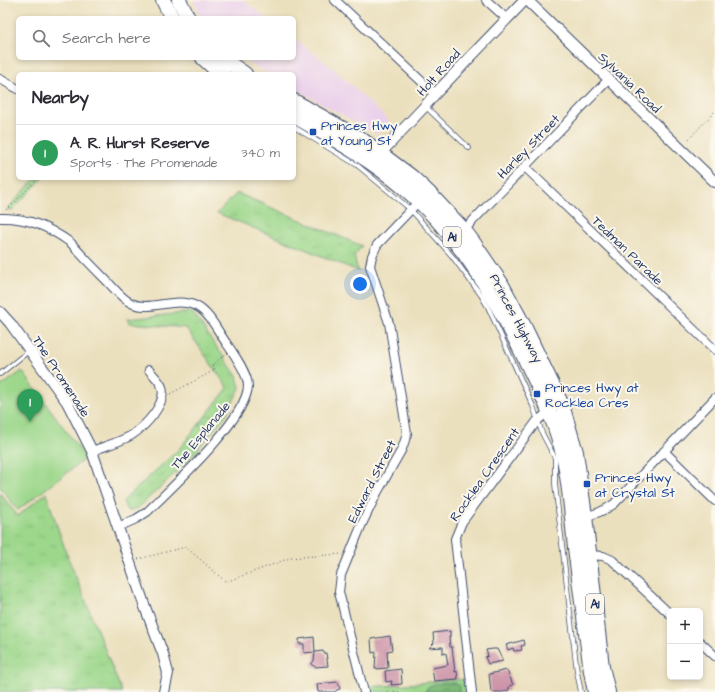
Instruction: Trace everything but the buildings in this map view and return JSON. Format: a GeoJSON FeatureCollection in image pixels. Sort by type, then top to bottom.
{"type":"FeatureCollection","features":[{"type":"Feature","properties":{"kind":"highway"},"geometry":{"type":"LineString","coordinates":[[163,0],[171,16]]}},
{"type":"Feature","properties":{"kind":"highway"},"geometry":{"type":"LineString","coordinates":[[179,0],[187,16]]}},
{"type":"Feature","properties":{"kind":"highway"},"geometry":{"type":"LineString","coordinates":[[206,60],[220,72]]}},
{"type":"Feature","properties":{"kind":"highway"},"geometry":{"type":"LineString","coordinates":[[225,60],[242,72]]}},
{"type":"Feature","properties":{"kind":"highway","name":"Princes Highway"},"geometry":{"type":"LineString","coordinates":[[296,109],[341,143],[376,158],[422,187],[464,230],[501,283],[524,326],[556,408],[564,459],[590,555],[602,667],[608,692]]}},
{"type":"Feature","properties":{"kind":"highway","name":"Princes Highway"},"geometry":{"type":"LineString","coordinates":[[376,158],[403,187],[415,205],[446,231],[463,250],[490,290],[513,334],[556,408]]}},
{"type":"Feature","properties":{"kind":"highway","name":"Princes Highway"},"geometry":{"type":"LineString","coordinates":[[579,517],[569,551],[578,625],[591,671],[595,692]]}},
{"type":"Feature","properties":{"kind":"street"},"geometry":{"type":"LineString","coordinates":[[335,0],[435,94]]}},
{"type":"Feature","properties":{"kind":"street"},"geometry":{"type":"LineString","coordinates":[[486,0],[507,19]]}},
{"type":"Feature","properties":{"kind":"street","name":"Holt Road"},"geometry":{"type":"LineString","coordinates":[[376,158],[435,94],[526,0]]}},
{"type":"Feature","properties":{"kind":"street","name":"Sylvania Road"},"geometry":{"type":"LineString","coordinates":[[526,0],[715,182]]}},
{"type":"Feature","properties":{"kind":"street"},"geometry":{"type":"LineString","coordinates":[[0,79],[16,88]]}},
{"type":"Feature","properties":{"kind":"street","name":"Harley Street"},"geometry":{"type":"LineString","coordinates":[[464,230],[609,79]]}},
{"type":"Feature","properties":{"kind":"street","name":"Tedman Parade"},"geometry":{"type":"LineString","coordinates":[[525,167],[715,350]]}},
{"type":"Feature","properties":{"kind":"street","name":"Edward Street"},"geometry":{"type":"LineString","coordinates":[[364,692],[339,592],[341,575],[365,518],[402,449],[407,434],[389,323],[370,266],[372,256],[377,245],[415,205]]}},
{"type":"Feature","properties":{"kind":"street","name":"The Esplanade"},"geometry":{"type":"LineString","coordinates":[[0,218],[25,220],[40,225],[62,236],[71,243],[120,296],[131,303],[146,306],[180,302],[195,306],[207,315],[231,350],[245,375],[248,385],[245,400],[236,415],[196,463],[147,512],[118,527]]}},
{"type":"Feature","properties":{"kind":"street","name":"The Promenade"},"geometry":{"type":"LineString","coordinates":[[0,312],[10,323],[67,402],[92,451],[118,527]]}},
{"type":"Feature","properties":{"kind":"street"},"geometry":{"type":"LineString","coordinates":[[92,451],[132,435],[151,416],[162,401],[165,395],[161,386],[149,370]]}},
{"type":"Feature","properties":{"kind":"street"},"geometry":{"type":"LineString","coordinates":[[579,517],[606,510],[614,504],[715,398]]}},
{"type":"Feature","properties":{"kind":"street","name":"Rocklea Crescent"},"geometry":{"type":"LineString","coordinates":[[472,692],[455,539],[462,522],[537,421],[556,408]]}},
{"type":"Feature","properties":{"kind":"street"},"geometry":{"type":"LineString","coordinates":[[664,451],[715,501]]}},
{"type":"Feature","properties":{"kind":"street"},"geometry":{"type":"LineString","coordinates":[[118,527],[145,607],[163,654],[168,673],[164,692]]}},
{"type":"Feature","properties":{"kind":"street"},"geometry":{"type":"LineString","coordinates":[[590,555],[603,556],[612,560],[667,611]]}},
{"type":"Feature","properties":{"kind":"street"},"geometry":{"type":"LineString","coordinates":[[702,644],[715,656]]}},
{"type":"Feature","properties":{"kind":"lane"},"geometry":{"type":"LineString","coordinates":[[425,106],[469,148]]}},
{"type":"Feature","properties":{"kind":"lane","name":"Princes Highway"},"geometry":{"type":"LineString","coordinates":[[296,128],[368,173],[380,185],[415,205],[437,238],[482,295],[533,406],[542,433],[555,458],[555,484],[569,551]]}},
{"type":"Feature","properties":{"kind":"lane"},"geometry":{"type":"LineString","coordinates":[[0,374],[30,350]]}},
{"type":"Feature","properties":{"kind":"lane","name":"Princes Highway"},"geometry":{"type":"LineString","coordinates":[[578,625],[576,672],[580,692]]}},
{"type":"Feature","properties":{"kind":"path"},"geometry":{"type":"LineString","coordinates":[[680,148],[715,111]]}},
{"type":"Feature","properties":{"kind":"path"},"geometry":{"type":"LineString","coordinates":[[12,205],[36,180]]}},
{"type":"Feature","properties":{"kind":"path"},"geometry":{"type":"LineString","coordinates":[[165,395],[176,392],[215,370],[212,365],[231,350]]}},
{"type":"Feature","properties":{"kind":"path"},"geometry":{"type":"LineString","coordinates":[[129,561],[186,547],[226,582],[290,558],[339,554],[349,555]]}},
{"type":"Feature","properties":{"kind":"path"},"geometry":{"type":"LineString","coordinates":[[386,692],[399,692]]}},
{"type":"Feature","properties":{"kind":"shaded area"},"geometry":{"type":"Polygon","coordinates":[[[194,0],[243,0],[263,16],[201,16],[194,0]]]}},
{"type":"Feature","properties":{"kind":"shaded area"},"geometry":{"type":"Polygon","coordinates":[[[296,40],[332,67],[389,121],[377,134],[296,89],[296,72],[264,72],[244,60],[296,60],[296,40]]]}},
{"type":"Feature","properties":{"kind":"green space"},"geometry":{"type":"Polygon","coordinates":[[[34,180],[41,180],[12,210],[7,209],[34,180]]]}},
{"type":"Feature","properties":{"kind":"green space"},"geometry":{"type":"Polygon","coordinates":[[[237,193],[362,246],[354,256],[358,271],[217,213],[237,193]]]}},
{"type":"Feature","properties":{"kind":"green space"},"geometry":{"type":"Polygon","coordinates":[[[192,312],[237,376],[240,388],[226,415],[187,462],[138,508],[129,511],[126,509],[123,501],[179,449],[228,388],[186,328],[130,323],[128,319],[192,312]]]}},
{"type":"Feature","properties":{"kind":"green space"},"geometry":{"type":"Polygon","coordinates":[[[22,371],[86,458],[18,510],[0,487],[0,387],[22,371]]]}},
{"type":"Feature","properties":{"kind":"green space"},"geometry":{"type":"Polygon","coordinates":[[[0,493],[18,516],[46,493],[66,552],[122,692],[0,692],[0,493]]]}},
{"type":"Feature","properties":{"kind":"green space"},"geometry":{"type":"Polygon","coordinates":[[[467,679],[467,692],[368,692],[369,687],[467,679]]]}},
{"type":"Feature","properties":{"kind":"green space"},"geometry":{"type":"Polygon","coordinates":[[[456,683],[460,687],[460,692],[425,692],[431,685],[456,683]]]}},
{"type":"Feature","properties":{"kind":"place","name":"Princes Hwy at Young St"},"geometry":{"type":"Point","coordinates":[313,132]}},
{"type":"Feature","properties":{"kind":"place","name":"Princes Hwy at Rocklea Cres"},"geometry":{"type":"Point","coordinates":[537,394]}},
{"type":"Feature","properties":{"kind":"place","name":"A. R. Hurst Reserve"},"geometry":{"type":"Point","coordinates":[30,422]}},
{"type":"Feature","properties":{"kind":"place","name":"Princes Hwy at Crystal St"},"geometry":{"type":"Point","coordinates":[587,484]}}]}
